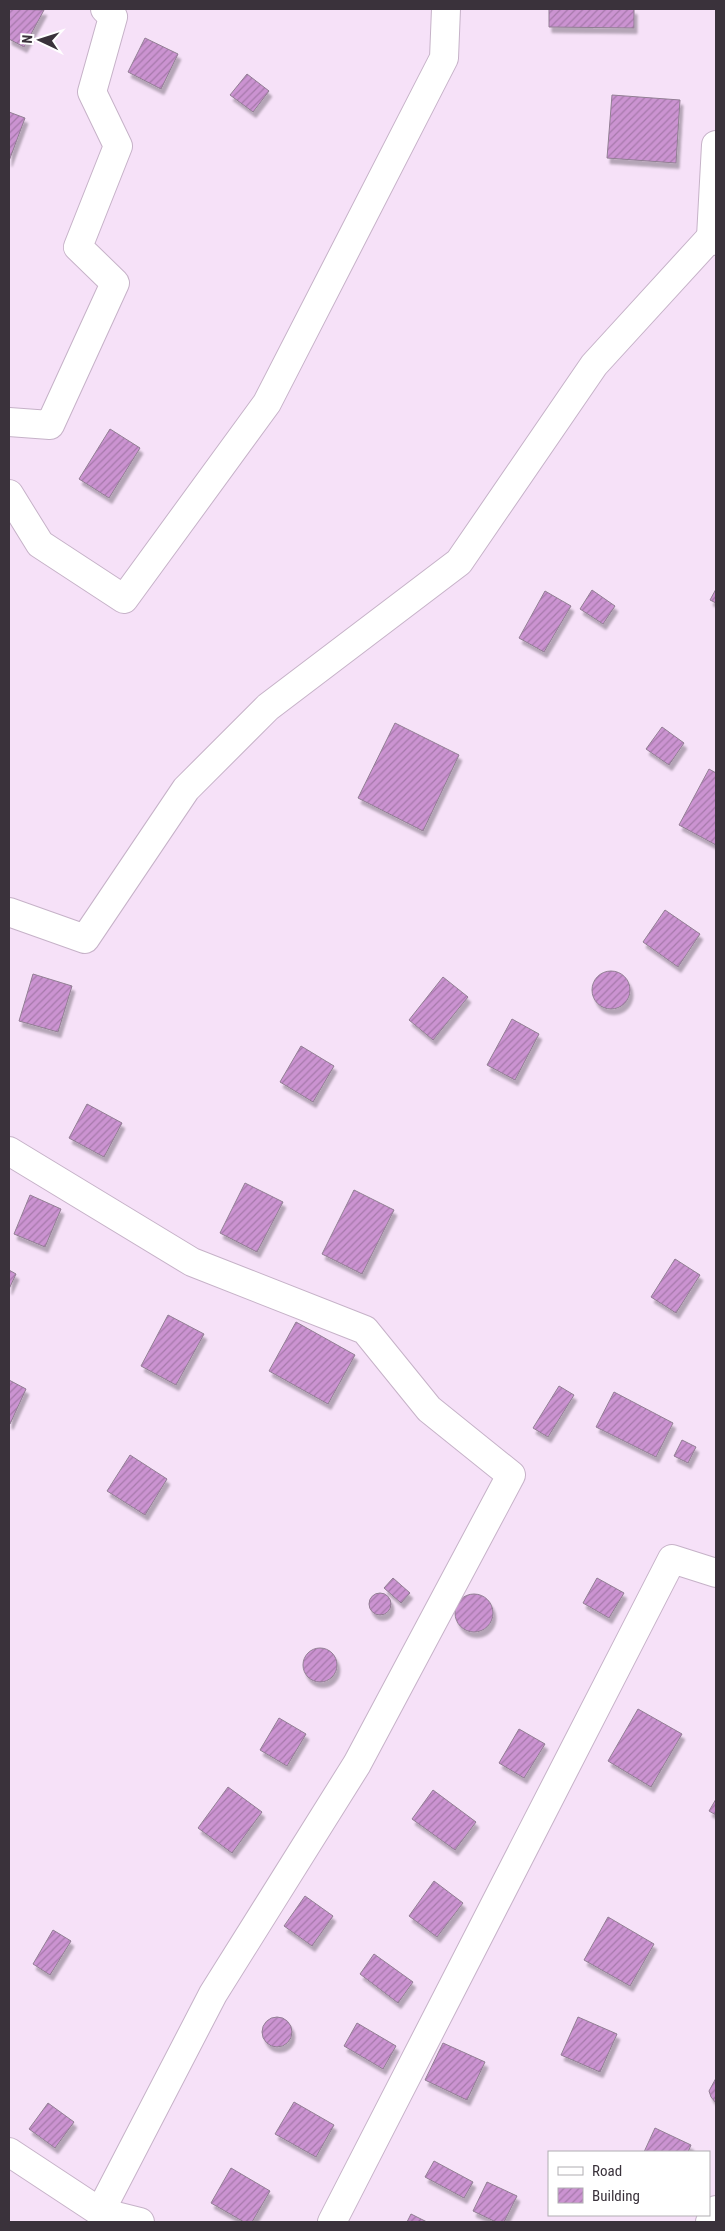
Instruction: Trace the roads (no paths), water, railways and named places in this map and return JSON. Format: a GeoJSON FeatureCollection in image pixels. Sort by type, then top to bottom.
{"type":"FeatureCollection","features":[{"type":"Feature","properties":{"kind":"street"},"geometry":{"type":"LineString","coordinates":[[9,422],[50,425],[115,283],[78,247],[118,146],[92,92],[113,18],[105,9]]}},
{"type":"Feature","properties":{"kind":"street"},"geometry":{"type":"LineString","coordinates":[[9,494],[40,544],[124,599],[267,403],[444,58],[446,9]]}},
{"type":"Feature","properties":{"kind":"street"},"geometry":{"type":"LineString","coordinates":[[9,912],[85,940],[186,789],[268,707],[459,562],[594,365],[714,239],[716,145]]}},
{"type":"Feature","properties":{"kind":"street"},"geometry":{"type":"LineString","coordinates":[[9,1151],[192,1262],[365,1330],[429,1409],[511,1475],[357,1764],[213,1994],[100,2212]]}},
{"type":"Feature","properties":{"kind":"street"},"geometry":{"type":"LineString","coordinates":[[332,2222],[672,1559],[716,1573]]}},
{"type":"Feature","properties":{"kind":"street"},"geometry":{"type":"LineString","coordinates":[[9,2152],[100,2212],[140,2222]]}},
{"type":"Feature","properties":{"kind":"street"},"geometry":{"type":"LineString","coordinates":[[710,2222],[716,2210]]}}]}
